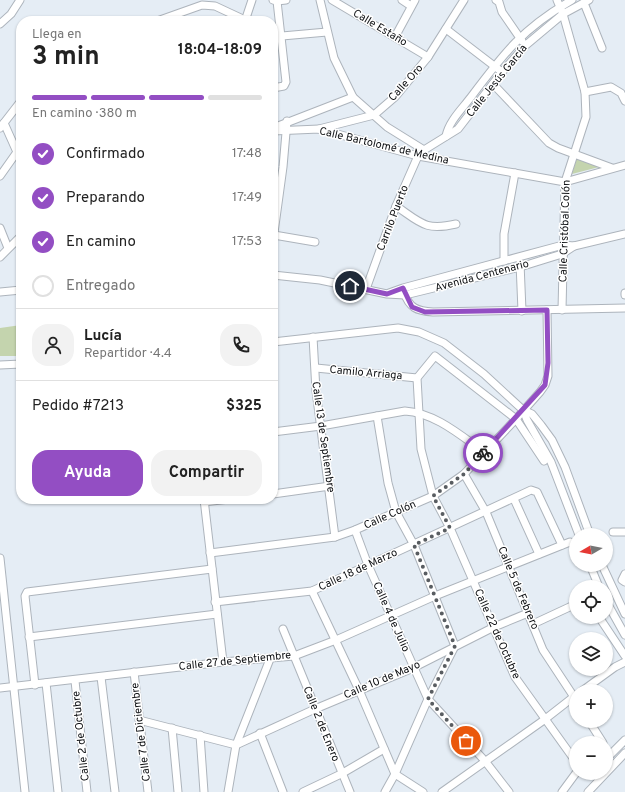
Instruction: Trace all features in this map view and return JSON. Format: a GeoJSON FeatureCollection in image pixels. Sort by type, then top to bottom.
{"type":"FeatureCollection","features":[{"type":"Feature","properties":{"kind":"street"},"geometry":{"type":"LineString","coordinates":[[0,24],[11,14],[20,0]]}},
{"type":"Feature","properties":{"kind":"street"},"geometry":{"type":"LineString","coordinates":[[246,16],[252,0]]}},
{"type":"Feature","properties":{"kind":"street"},"geometry":{"type":"LineString","coordinates":[[278,88],[284,86],[286,82],[282,36],[275,1],[286,0]]}},
{"type":"Feature","properties":{"kind":"street"},"geometry":{"type":"LineString","coordinates":[[320,0],[327,32],[340,71],[353,96],[395,133],[424,150]]}},
{"type":"Feature","properties":{"kind":"street","name":"Calle Estaño"},"geometry":{"type":"LineString","coordinates":[[332,0],[342,2],[428,57]]}},
{"type":"Feature","properties":{"kind":"street"},"geometry":{"type":"LineString","coordinates":[[395,37],[413,3],[402,0]]}},
{"type":"Feature","properties":{"kind":"street","name":"Calle Oro"},"geometry":{"type":"LineString","coordinates":[[319,129],[374,115],[409,83],[428,57],[464,0]]}},
{"type":"Feature","properties":{"kind":"street","name":"Calle Jesús García"},"geometry":{"type":"LineString","coordinates":[[446,136],[452,122],[494,65],[518,38],[558,3],[572,0]]}},
{"type":"Feature","properties":{"kind":"street"},"geometry":{"type":"LineString","coordinates":[[499,1],[502,12],[518,38],[526,45]]}},
{"type":"Feature","properties":{"kind":"street"},"geometry":{"type":"LineString","coordinates":[[586,2],[602,48]]}},
{"type":"Feature","properties":{"kind":"street","name":"Calle Jesús García"},"geometry":{"type":"LineString","coordinates":[[424,150],[458,129],[502,72],[526,45],[563,14],[586,2]]}},
{"type":"Feature","properties":{"kind":"street","name":"Calle Cristóbal Colón"},"geometry":{"type":"LineString","coordinates":[[558,3],[563,14],[585,92],[586,118],[573,153],[565,182],[562,254],[562,310]]}},
{"type":"Feature","properties":{"kind":"street"},"geometry":{"type":"LineString","coordinates":[[171,16],[202,5],[210,5],[236,16]]}},
{"type":"Feature","properties":{"kind":"street"},"geometry":{"type":"LineString","coordinates":[[446,29],[502,72]]}},
{"type":"Feature","properties":{"kind":"street"},"geometry":{"type":"LineString","coordinates":[[282,36],[327,32]]}},
{"type":"Feature","properties":{"kind":"street"},"geometry":{"type":"LineString","coordinates":[[493,84],[549,143],[612,168]]}},
{"type":"Feature","properties":{"kind":"street"},"geometry":{"type":"LineString","coordinates":[[585,92],[610,87],[621,93],[625,101]]}},
{"type":"Feature","properties":{"kind":"street"},"geometry":{"type":"LineString","coordinates":[[278,127],[287,121],[353,96]]}},
{"type":"Feature","properties":{"kind":"street"},"geometry":{"type":"LineString","coordinates":[[472,96],[479,103]]}},
{"type":"Feature","properties":{"kind":"street"},"geometry":{"type":"LineString","coordinates":[[16,107],[2,125],[16,146]]}},
{"type":"Feature","properties":{"kind":"street"},"geometry":{"type":"LineString","coordinates":[[278,192],[287,121]]}},
{"type":"Feature","properties":{"kind":"street","name":"Calle Bartolomé de Medina"},"geometry":{"type":"LineString","coordinates":[[278,130],[319,129],[418,156],[565,182]]}},
{"type":"Feature","properties":{"kind":"street","name":"Carrilo Puerto"},"geometry":{"type":"LineString","coordinates":[[366,289],[396,206],[418,156],[424,150]]}},
{"type":"Feature","properties":{"kind":"street"},"geometry":{"type":"LineString","coordinates":[[0,176],[16,155]]}},
{"type":"Feature","properties":{"kind":"street"},"geometry":{"type":"LineString","coordinates":[[565,182],[625,165]]}},
{"type":"Feature","properties":{"kind":"street"},"geometry":{"type":"LineString","coordinates":[[504,261],[504,234],[515,173]]}},
{"type":"Feature","properties":{"kind":"street"},"geometry":{"type":"LineString","coordinates":[[396,206],[429,227],[441,227],[456,224]]}},
{"type":"Feature","properties":{"kind":"street"},"geometry":{"type":"LineString","coordinates":[[0,228],[8,248]]}},
{"type":"Feature","properties":{"kind":"street","name":"Avenida Centenario"},"geometry":{"type":"LineString","coordinates":[[404,292],[416,284],[563,245],[574,246],[625,234]]}},
{"type":"Feature","properties":{"kind":"street"},"geometry":{"type":"LineString","coordinates":[[278,238],[315,242]]}},
{"type":"Feature","properties":{"kind":"street"},"geometry":{"type":"LineString","coordinates":[[0,257],[16,241]]}},
{"type":"Feature","properties":{"kind":"street","name":"Avenida Centenario"},"geometry":{"type":"LineString","coordinates":[[278,276],[320,280],[387,294],[404,292],[418,293],[520,267],[562,254],[574,246]]}},
{"type":"Feature","properties":{"kind":"street"},"geometry":{"type":"LineString","coordinates":[[519,257],[522,311]]}},
{"type":"Feature","properties":{"kind":"street"},"geometry":{"type":"LineString","coordinates":[[464,272],[466,280]]}},
{"type":"Feature","properties":{"kind":"street"},"geometry":{"type":"LineString","coordinates":[[416,284],[418,293]]}},
{"type":"Feature","properties":{"kind":"street"},"geometry":{"type":"LineString","coordinates":[[0,292],[16,290]]}},
{"type":"Feature","properties":{"kind":"street"},"geometry":{"type":"LineString","coordinates":[[404,292],[412,307],[425,312],[625,308]]}},
{"type":"Feature","properties":{"kind":"street","name":"Calle Colón"},"geometry":{"type":"LineString","coordinates":[[210,553],[335,537],[355,530],[433,496],[464,474],[516,419],[545,385],[548,376],[547,310]]}},
{"type":"Feature","properties":{"kind":"street"},"geometry":{"type":"LineString","coordinates":[[278,341],[398,328],[419,332],[444,343],[484,374],[523,410],[532,414],[552,440],[587,528]]}},
{"type":"Feature","properties":{"kind":"street","name":"Calle 13 de Septiembre"},"geometry":{"type":"LineString","coordinates":[[313,337],[316,368],[316,391],[330,486],[335,537]]}},
{"type":"Feature","properties":{"kind":"street"},"geometry":{"type":"LineString","coordinates":[[417,378],[435,356],[516,419],[544,462]]}},
{"type":"Feature","properties":{"kind":"street"},"geometry":{"type":"LineString","coordinates":[[0,365],[16,364]]}},
{"type":"Feature","properties":{"kind":"street","name":"Camilo Arriaga"},"geometry":{"type":"LineString","coordinates":[[316,368],[417,378]]}},
{"type":"Feature","properties":{"kind":"street","name":"Calle 22 de Octubre"},"geometry":{"type":"LineString","coordinates":[[417,378],[418,412],[424,463],[433,496],[450,528],[515,677],[544,720],[569,753]]}},
{"type":"Feature","properties":{"kind":"street"},"geometry":{"type":"LineString","coordinates":[[523,410],[526,420],[551,462],[576,528]]}},
{"type":"Feature","properties":{"kind":"street"},"geometry":{"type":"LineString","coordinates":[[278,431],[321,426],[405,411],[418,412],[442,423],[484,452]]}},
{"type":"Feature","properties":{"kind":"street"},"geometry":{"type":"LineString","coordinates":[[377,416],[388,483],[396,512],[414,545],[455,646],[428,699],[395,774],[385,792]]}},
{"type":"Feature","properties":{"kind":"street","name":"Calle 5 de Febrero"},"geometry":{"type":"LineString","coordinates":[[464,474],[486,512],[510,566],[543,650],[569,688]]}},
{"type":"Feature","properties":{"kind":"street"},"geometry":{"type":"LineString","coordinates":[[278,493],[330,486]]}},
{"type":"Feature","properties":{"kind":"street","name":"Calle 18 de Marzo"},"geometry":{"type":"LineString","coordinates":[[215,602],[312,591],[514,500],[532,490],[537,492],[562,545]]}},
{"type":"Feature","properties":{"kind":"street"},"geometry":{"type":"LineString","coordinates":[[514,500],[539,554]]}},
{"type":"Feature","properties":{"kind":"street"},"geometry":{"type":"LineString","coordinates":[[204,504],[223,662]]}},
{"type":"Feature","properties":{"kind":"street","name":"Calle 4 de Julio"},"geometry":{"type":"LineString","coordinates":[[355,530],[368,565],[428,699],[485,761],[510,792]]}},
{"type":"Feature","properties":{"kind":"street"},"geometry":{"type":"LineString","coordinates":[[613,532],[625,532]]}},
{"type":"Feature","properties":{"kind":"street","name":"Calle 27 de Septiembre"},"geometry":{"type":"LineString","coordinates":[[0,688],[14,688],[46,683],[75,681],[134,672],[223,662],[294,656],[336,640],[473,580],[569,542]]}},
{"type":"Feature","properties":{"kind":"street"},"geometry":{"type":"LineString","coordinates":[[0,558],[25,792]]}},
{"type":"Feature","properties":{"kind":"street"},"geometry":{"type":"LineString","coordinates":[[35,685],[25,596],[27,592],[212,569]]}},
{"type":"Feature","properties":{"kind":"street"},"geometry":{"type":"LineString","coordinates":[[605,572],[625,614]]}},
{"type":"Feature","properties":{"kind":"street"},"geometry":{"type":"LineString","coordinates":[[312,591],[359,690],[395,774],[423,792]]}},
{"type":"Feature","properties":{"kind":"street"},"geometry":{"type":"LineString","coordinates":[[533,624],[569,607]]}},
{"type":"Feature","properties":{"kind":"street","name":"Calle 10 de Mayo"},"geometry":{"type":"LineString","coordinates":[[236,745],[315,709],[413,668],[494,627],[528,613]]}},
{"type":"Feature","properties":{"kind":"street"},"geometry":{"type":"LineString","coordinates":[[29,637],[217,614]]}},
{"type":"Feature","properties":{"kind":"street"},"geometry":{"type":"LineString","coordinates":[[613,614],[625,635]]}},
{"type":"Feature","properties":{"kind":"street"},"geometry":{"type":"LineString","coordinates":[[604,624],[625,656]]}},
{"type":"Feature","properties":{"kind":"street","name":"Calle 2 de Enero"},"geometry":{"type":"LineString","coordinates":[[283,629],[341,774],[350,792]]}},
{"type":"Feature","properties":{"kind":"street"},"geometry":{"type":"LineString","coordinates":[[228,792],[236,745],[270,659]]}},
{"type":"Feature","properties":{"kind":"street"},"geometry":{"type":"LineString","coordinates":[[592,684],[615,667],[625,662]]}},
{"type":"Feature","properties":{"kind":"street","name":"Calle 7 de Diciembre"},"geometry":{"type":"LineString","coordinates":[[134,672],[148,792]]}},
{"type":"Feature","properties":{"kind":"street"},"geometry":{"type":"LineString","coordinates":[[101,677],[115,792]]}},
{"type":"Feature","properties":{"kind":"street","name":"Calle 2 de Octubre"},"geometry":{"type":"LineString","coordinates":[[75,681],[87,792]]}},
{"type":"Feature","properties":{"kind":"street"},"geometry":{"type":"LineString","coordinates":[[46,683],[58,792]]}},
{"type":"Feature","properties":{"kind":"street"},"geometry":{"type":"LineString","coordinates":[[442,792],[569,701]]}},
{"type":"Feature","properties":{"kind":"street"},"geometry":{"type":"LineString","coordinates":[[139,720],[236,745]]}},
{"type":"Feature","properties":{"kind":"street"},"geometry":{"type":"LineString","coordinates":[[172,728],[178,792]]}},
{"type":"Feature","properties":{"kind":"street"},"geometry":{"type":"LineString","coordinates":[[260,733],[283,792]]}},
{"type":"Feature","properties":{"kind":"street"},"geometry":{"type":"LineString","coordinates":[[200,735],[204,792]]}},
{"type":"Feature","properties":{"kind":"street"},"geometry":{"type":"LineString","coordinates":[[613,752],[625,740]]}},
{"type":"Feature","properties":{"kind":"street"},"geometry":{"type":"LineString","coordinates":[[303,792],[341,774],[384,749]]}},
{"type":"Feature","properties":{"kind":"street"},"geometry":{"type":"LineString","coordinates":[[588,792],[625,753]]}},
{"type":"Feature","properties":{"kind":"street"},"geometry":{"type":"LineString","coordinates":[[613,757],[616,761]]}},
{"type":"Feature","properties":{"kind":"street"},"geometry":{"type":"LineString","coordinates":[[562,792],[571,780]]}},
{"type":"Feature","properties":{"kind":"green space"},"geometry":{"type":"Polygon","coordinates":[[[577,156],[599,167],[572,174],[577,156]]]}},
{"type":"Feature","properties":{"kind":"green space"},"geometry":{"type":"Polygon","coordinates":[[[16,326],[16,356],[0,356],[0,328],[16,326]]]}},
{"type":"Feature","properties":{"kind":"way so far"},"geometry":{"type":"LineString","coordinates":[[466,741],[428,699],[455,646],[414,545],[450,528],[433,496],[464,474],[483,453]]}},
{"type":"Feature","properties":{"kind":"route"},"geometry":{"type":"LineString","coordinates":[[350,286],[387,294],[403,288],[409,304],[414,309],[425,312],[547,310],[548,376],[545,385],[516,419],[483,453]]}}]}
